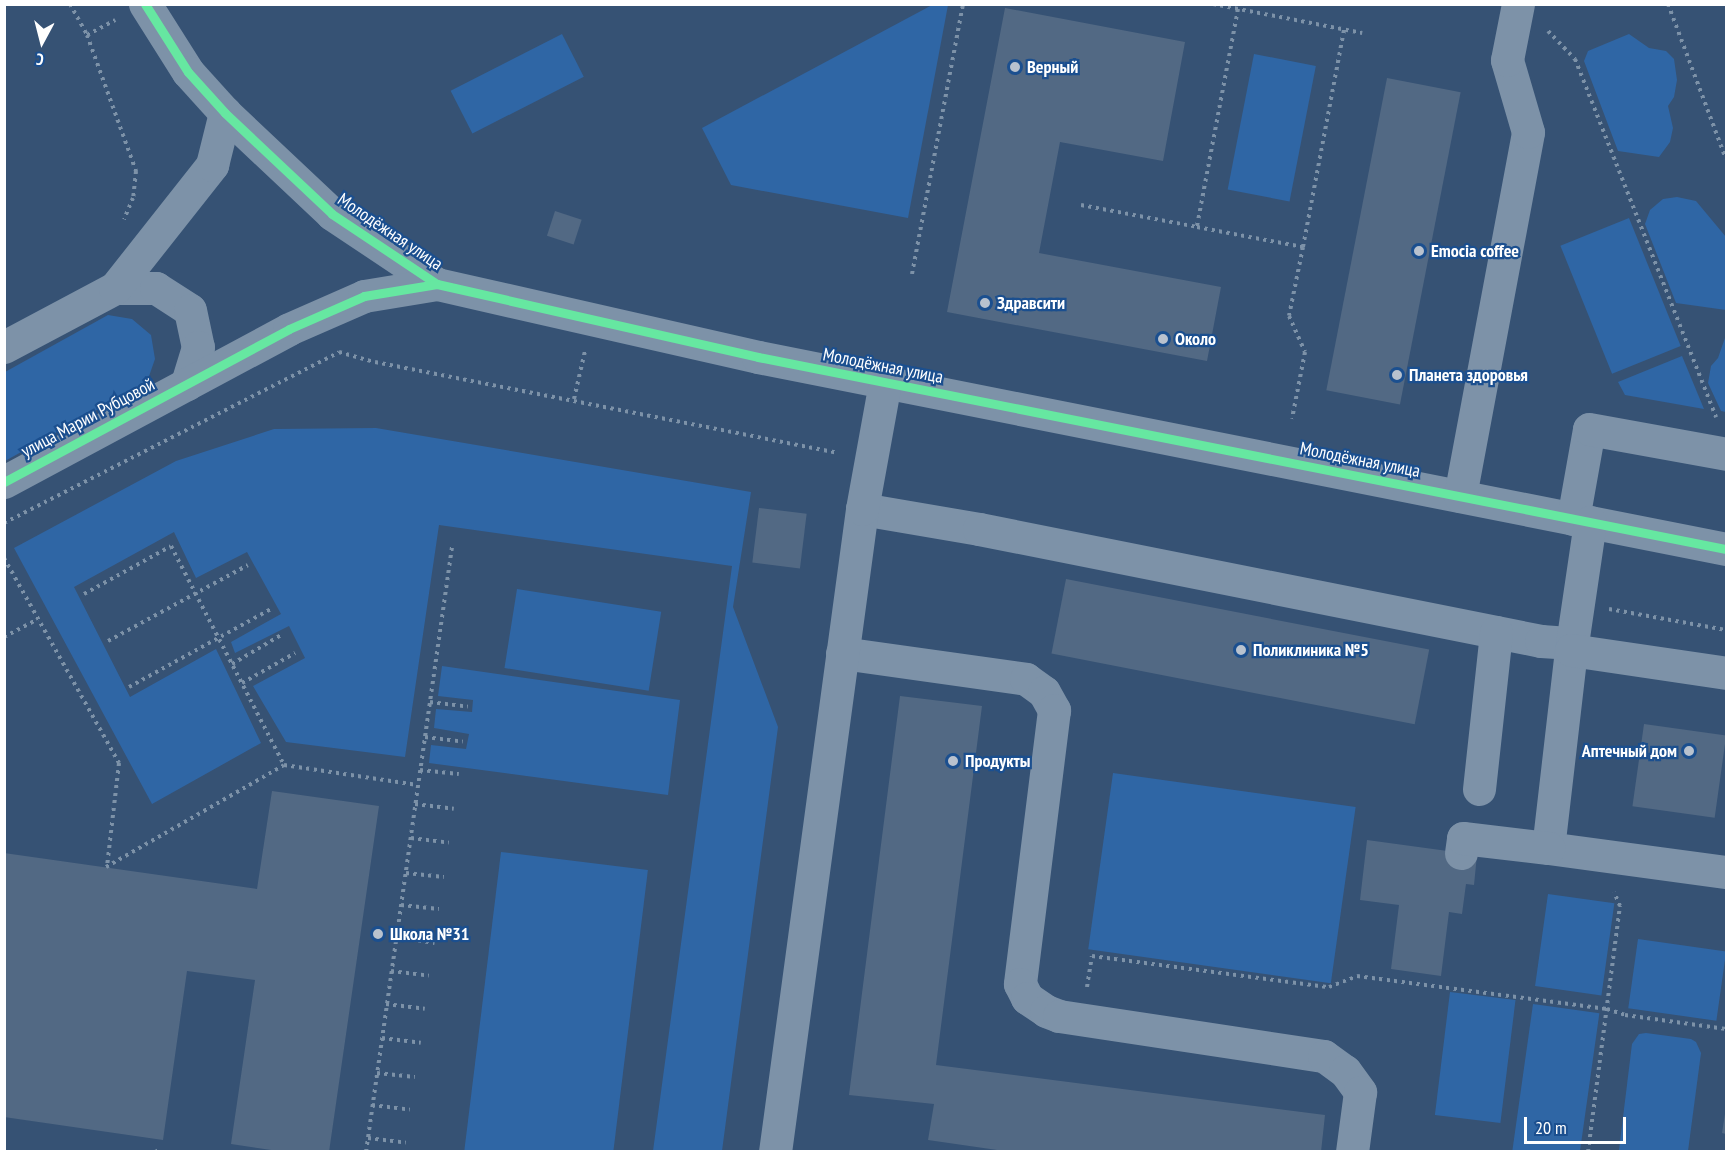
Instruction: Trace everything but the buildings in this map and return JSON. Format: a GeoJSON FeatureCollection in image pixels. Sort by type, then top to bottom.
{"type":"FeatureCollection","features":[{"type":"Feature","properties":{"kind":"street","name":"Молодёжная улица"},"geometry":{"type":"LineString","coordinates":[[145,4],[188,72],[225,113],[332,214],[437,284],[557,313],[885,383],[1726,549]]}},
{"type":"Feature","properties":{"kind":"street"},"geometry":{"type":"LineString","coordinates":[[1460,496],[1528,132],[1507,60],[1518,4]]}},
{"type":"Feature","properties":{"kind":"street"},"geometry":{"type":"LineString","coordinates":[[4,347],[115,288],[212,165],[225,113]]}},
{"type":"Feature","properties":{"kind":"street","name":"улица Марии Рубцовой"},"geometry":{"type":"LineString","coordinates":[[4,482],[289,329],[364,296],[437,284]]}},
{"type":"Feature","properties":{"kind":"street"},"geometry":{"type":"LineString","coordinates":[[115,288],[156,288],[190,310],[198,347],[187,384]]}},
{"type":"Feature","properties":{"kind":"street"},"geometry":{"type":"LineString","coordinates":[[775,1152],[869,460],[885,383]]}},
{"type":"Feature","properties":{"kind":"street"},"geometry":{"type":"LineString","coordinates":[[1548,848],[1578,604],[1589,429],[1726,454]]}},
{"type":"Feature","properties":{"kind":"street"},"geometry":{"type":"LineString","coordinates":[[862,509],[990,531],[1571,647],[1726,673]]}},
{"type":"Feature","properties":{"kind":"street"},"geometry":{"type":"LineString","coordinates":[[1479,789],[1496,632]]}},
{"type":"Feature","properties":{"kind":"street"},"geometry":{"type":"LineString","coordinates":[[842,653],[1026,679],[1044,692],[1054,710],[1020,984],[1027,998],[1046,1011],[1083,1020],[1324,1056],[1345,1071],[1360,1092],[1352,1152]]}},
{"type":"Feature","properties":{"kind":"street"},"geometry":{"type":"LineString","coordinates":[[1461,853],[1463,838],[1726,872]]}},
{"type":"Feature","properties":{"kind":"path"},"geometry":{"type":"LineString","coordinates":[[70,4],[87,35],[136,171],[133,198],[120,227]]}},
{"type":"Feature","properties":{"kind":"path"},"geometry":{"type":"LineString","coordinates":[[912,274],[963,4]]}},
{"type":"Feature","properties":{"kind":"path"},"geometry":{"type":"LineString","coordinates":[[1213,4],[1362,33]]}},
{"type":"Feature","properties":{"kind":"path"},"geometry":{"type":"LineString","coordinates":[[1668,4],[1726,159]]}},
{"type":"Feature","properties":{"kind":"path"},"geometry":{"type":"LineString","coordinates":[[1197,227],[1238,9]]}},
{"type":"Feature","properties":{"kind":"path"},"geometry":{"type":"LineString","coordinates":[[1545,28],[1575,59],[1718,421]]}},
{"type":"Feature","properties":{"kind":"path"},"geometry":{"type":"LineString","coordinates":[[1292,419],[1305,352],[1289,316],[1344,29]]}},
{"type":"Feature","properties":{"kind":"path"},"geometry":{"type":"LineString","coordinates":[[1081,205],[1303,247]]}},
{"type":"Feature","properties":{"kind":"path"},"geometry":{"type":"LineString","coordinates":[[4,523],[339,352],[375,362],[869,460]]}},
{"type":"Feature","properties":{"kind":"path"},"geometry":{"type":"LineString","coordinates":[[84,594],[171,546],[284,765]]}},
{"type":"Feature","properties":{"kind":"path"},"geometry":{"type":"LineString","coordinates":[[366,1152],[452,548]]}},
{"type":"Feature","properties":{"kind":"path"},"geometry":{"type":"LineString","coordinates":[[4,558],[119,763],[106,867],[284,765],[418,785]]}},
{"type":"Feature","properties":{"kind":"path"},"geometry":{"type":"LineString","coordinates":[[108,641],[248,565]]}},
{"type":"Feature","properties":{"kind":"path"},"geometry":{"type":"LineString","coordinates":[[1578,604],[1726,630]]}},
{"type":"Feature","properties":{"kind":"path"},"geometry":{"type":"LineString","coordinates":[[129,687],[271,609]]}},
{"type":"Feature","properties":{"kind":"path"},"geometry":{"type":"LineString","coordinates":[[4,637],[39,619]]}},
{"type":"Feature","properties":{"kind":"path"},"geometry":{"type":"LineString","coordinates":[[232,663],[283,634]]}},
{"type":"Feature","properties":{"kind":"path"},"geometry":{"type":"LineString","coordinates":[[242,683],[295,653]]}},
{"type":"Feature","properties":{"kind":"path"},"geometry":{"type":"LineString","coordinates":[[430,702],[468,707]]}},
{"type":"Feature","properties":{"kind":"path"},"geometry":{"type":"LineString","coordinates":[[425,737],[463,742]]}},
{"type":"Feature","properties":{"kind":"path"},"geometry":{"type":"LineString","coordinates":[[420,770],[459,774]]}},
{"type":"Feature","properties":{"kind":"path"},"geometry":{"type":"LineString","coordinates":[[416,804],[454,809]]}},
{"type":"Feature","properties":{"kind":"path"},"geometry":{"type":"LineString","coordinates":[[411,838],[449,843]]}},
{"type":"Feature","properties":{"kind":"path"},"geometry":{"type":"LineString","coordinates":[[1588,1152],[1620,906],[1599,855]]}},
{"type":"Feature","properties":{"kind":"path"},"geometry":{"type":"LineString","coordinates":[[406,873],[444,877]]}},
{"type":"Feature","properties":{"kind":"path"},"geometry":{"type":"LineString","coordinates":[[401,905],[440,909]]}},
{"type":"Feature","properties":{"kind":"path"},"geometry":{"type":"LineString","coordinates":[[396,937],[435,943]]}},
{"type":"Feature","properties":{"kind":"path"},"geometry":{"type":"LineString","coordinates":[[1083,1020],[1092,956],[1329,987],[1357,976],[1606,1009],[1625,1015],[1726,1029]]}},
{"type":"Feature","properties":{"kind":"path"},"geometry":{"type":"LineString","coordinates":[[391,971],[429,976]]}},
{"type":"Feature","properties":{"kind":"path"},"geometry":{"type":"LineString","coordinates":[[386,1004],[425,1009]]}},
{"type":"Feature","properties":{"kind":"path"},"geometry":{"type":"LineString","coordinates":[[382,1038],[421,1043]]}},
{"type":"Feature","properties":{"kind":"path"},"geometry":{"type":"LineString","coordinates":[[377,1073],[415,1077]]}},
{"type":"Feature","properties":{"kind":"path"},"geometry":{"type":"LineString","coordinates":[[372,1105],[410,1110]]}},
{"type":"Feature","properties":{"kind":"path"},"geometry":{"type":"LineString","coordinates":[[368,1138],[406,1143]]}},
{"type":"Feature","properties":{"kind":"shaded area"},"geometry":{"type":"Polygon","coordinates":[[[934,4],[948,5],[908,218],[731,185],[702,128],[934,4]]]}},
{"type":"Feature","properties":{"kind":"shaded area"},"geometry":{"type":"Polygon","coordinates":[[[562,34],[584,77],[472,134],[451,91],[562,34]]]}},
{"type":"Feature","properties":{"kind":"shaded area"},"geometry":{"type":"Polygon","coordinates":[[[1629,34],[1649,48],[1666,51],[1674,59],[1677,80],[1674,97],[1668,106],[1673,128],[1670,142],[1659,157],[1618,151],[1584,61],[1588,51],[1629,34]]]}},
{"type":"Feature","properties":{"kind":"shaded area"},"geometry":{"type":"Polygon","coordinates":[[[1254,54],[1316,66],[1290,201],[1228,189],[1254,54]]]}},
{"type":"Feature","properties":{"kind":"shaded area"},"geometry":{"type":"Polygon","coordinates":[[[1677,197],[1696,201],[1726,237],[1726,310],[1676,303],[1645,224],[1650,210],[1663,199],[1677,197]]]}},
{"type":"Feature","properties":{"kind":"shaded area"},"geometry":{"type":"Polygon","coordinates":[[[1629,218],[1681,346],[1612,374],[1560,246],[1629,218]]]}},
{"type":"Feature","properties":{"kind":"shaded area"},"geometry":{"type":"Polygon","coordinates":[[[108,315],[132,319],[151,335],[155,359],[147,382],[5,461],[5,372],[108,315]]]}},
{"type":"Feature","properties":{"kind":"shaded area"},"geometry":{"type":"Polygon","coordinates":[[[1726,335],[1726,412],[1721,411],[1708,383],[1711,366],[1718,358],[1726,335]]]}},
{"type":"Feature","properties":{"kind":"shaded area"},"geometry":{"type":"Polygon","coordinates":[[[1682,356],[1704,409],[1625,395],[1618,382],[1682,356]]]}},
{"type":"Feature","properties":{"kind":"shaded area"},"geometry":{"type":"Polygon","coordinates":[[[376,428],[751,492],[733,607],[778,727],[722,1151],[653,1151],[732,566],[439,525],[405,757],[286,742],[253,686],[305,658],[289,626],[235,653],[231,642],[281,614],[247,552],[196,578],[174,532],[74,587],[130,697],[216,649],[261,743],[152,804],[14,548],[176,461],[274,429],[376,428]]]}},
{"type":"Feature","properties":{"kind":"shaded area"},"geometry":{"type":"Polygon","coordinates":[[[517,589],[661,612],[649,691],[504,668],[517,589]]]}},
{"type":"Feature","properties":{"kind":"shaded area"},"geometry":{"type":"Polygon","coordinates":[[[442,666],[680,700],[668,795],[429,763],[431,745],[466,749],[469,734],[434,728],[436,709],[472,712],[473,700],[438,696],[442,666]]]}},
{"type":"Feature","properties":{"kind":"shaded area"},"geometry":{"type":"Polygon","coordinates":[[[1113,773],[1356,807],[1331,983],[1088,949],[1113,773]]]}},
{"type":"Feature","properties":{"kind":"shaded area"},"geometry":{"type":"Polygon","coordinates":[[[501,852],[648,870],[613,1152],[464,1151],[501,852]]]}},
{"type":"Feature","properties":{"kind":"shaded area"},"geometry":{"type":"Polygon","coordinates":[[[1548,894],[1614,903],[1601,995],[1535,986],[1548,894]]]}},
{"type":"Feature","properties":{"kind":"shaded area"},"geometry":{"type":"Polygon","coordinates":[[[1638,939],[1726,951],[1716,1021],[1628,1008],[1638,939]]]}},
{"type":"Feature","properties":{"kind":"shaded area"},"geometry":{"type":"Polygon","coordinates":[[[1450,992],[1516,1000],[1500,1123],[1435,1115],[1450,992]]]}},
{"type":"Feature","properties":{"kind":"shaded area"},"geometry":{"type":"Polygon","coordinates":[[[1533,1004],[1599,1013],[1580,1152],[1512,1151],[1533,1004]]]}},
{"type":"Feature","properties":{"kind":"shaded area"},"geometry":{"type":"Polygon","coordinates":[[[1639,1034],[1691,1039],[1696,1042],[1701,1053],[1688,1151],[1619,1150],[1632,1044],[1639,1034]]]}},
{"type":"Feature","properties":{"kind":"cycle path"},"geometry":{"type":"LineString","coordinates":[[145,4],[188,72],[225,113],[332,214],[437,284],[758,357],[1726,549]]}},
{"type":"Feature","properties":{"kind":"cycle path"},"geometry":{"type":"LineString","coordinates":[[4,482],[289,329],[364,296],[437,284]]}},
{"type":"Feature","properties":{"kind":"place","name":"Верный"},"geometry":{"type":"Point","coordinates":[1015,67]}},
{"type":"Feature","properties":{"kind":"place","name":"Emocia coffee"},"geometry":{"type":"Point","coordinates":[1419,251]}},
{"type":"Feature","properties":{"kind":"place","name":"Здравсити"},"geometry":{"type":"Point","coordinates":[985,303]}},
{"type":"Feature","properties":{"kind":"place","name":"Около"},"geometry":{"type":"Point","coordinates":[1163,339]}},
{"type":"Feature","properties":{"kind":"place","name":"Планета здоровья"},"geometry":{"type":"Point","coordinates":[1397,375]}},
{"type":"Feature","properties":{"kind":"place","name":"Поликлиника №5"},"geometry":{"type":"Point","coordinates":[1241,650]}},
{"type":"Feature","properties":{"kind":"place","name":"Аптечный дом"},"geometry":{"type":"Point","coordinates":[1689,751]}},
{"type":"Feature","properties":{"kind":"place","name":"Продукты"},"geometry":{"type":"Point","coordinates":[953,761]}},
{"type":"Feature","properties":{"kind":"place","name":"Школа №31"},"geometry":{"type":"Point","coordinates":[378,934]}}]}
